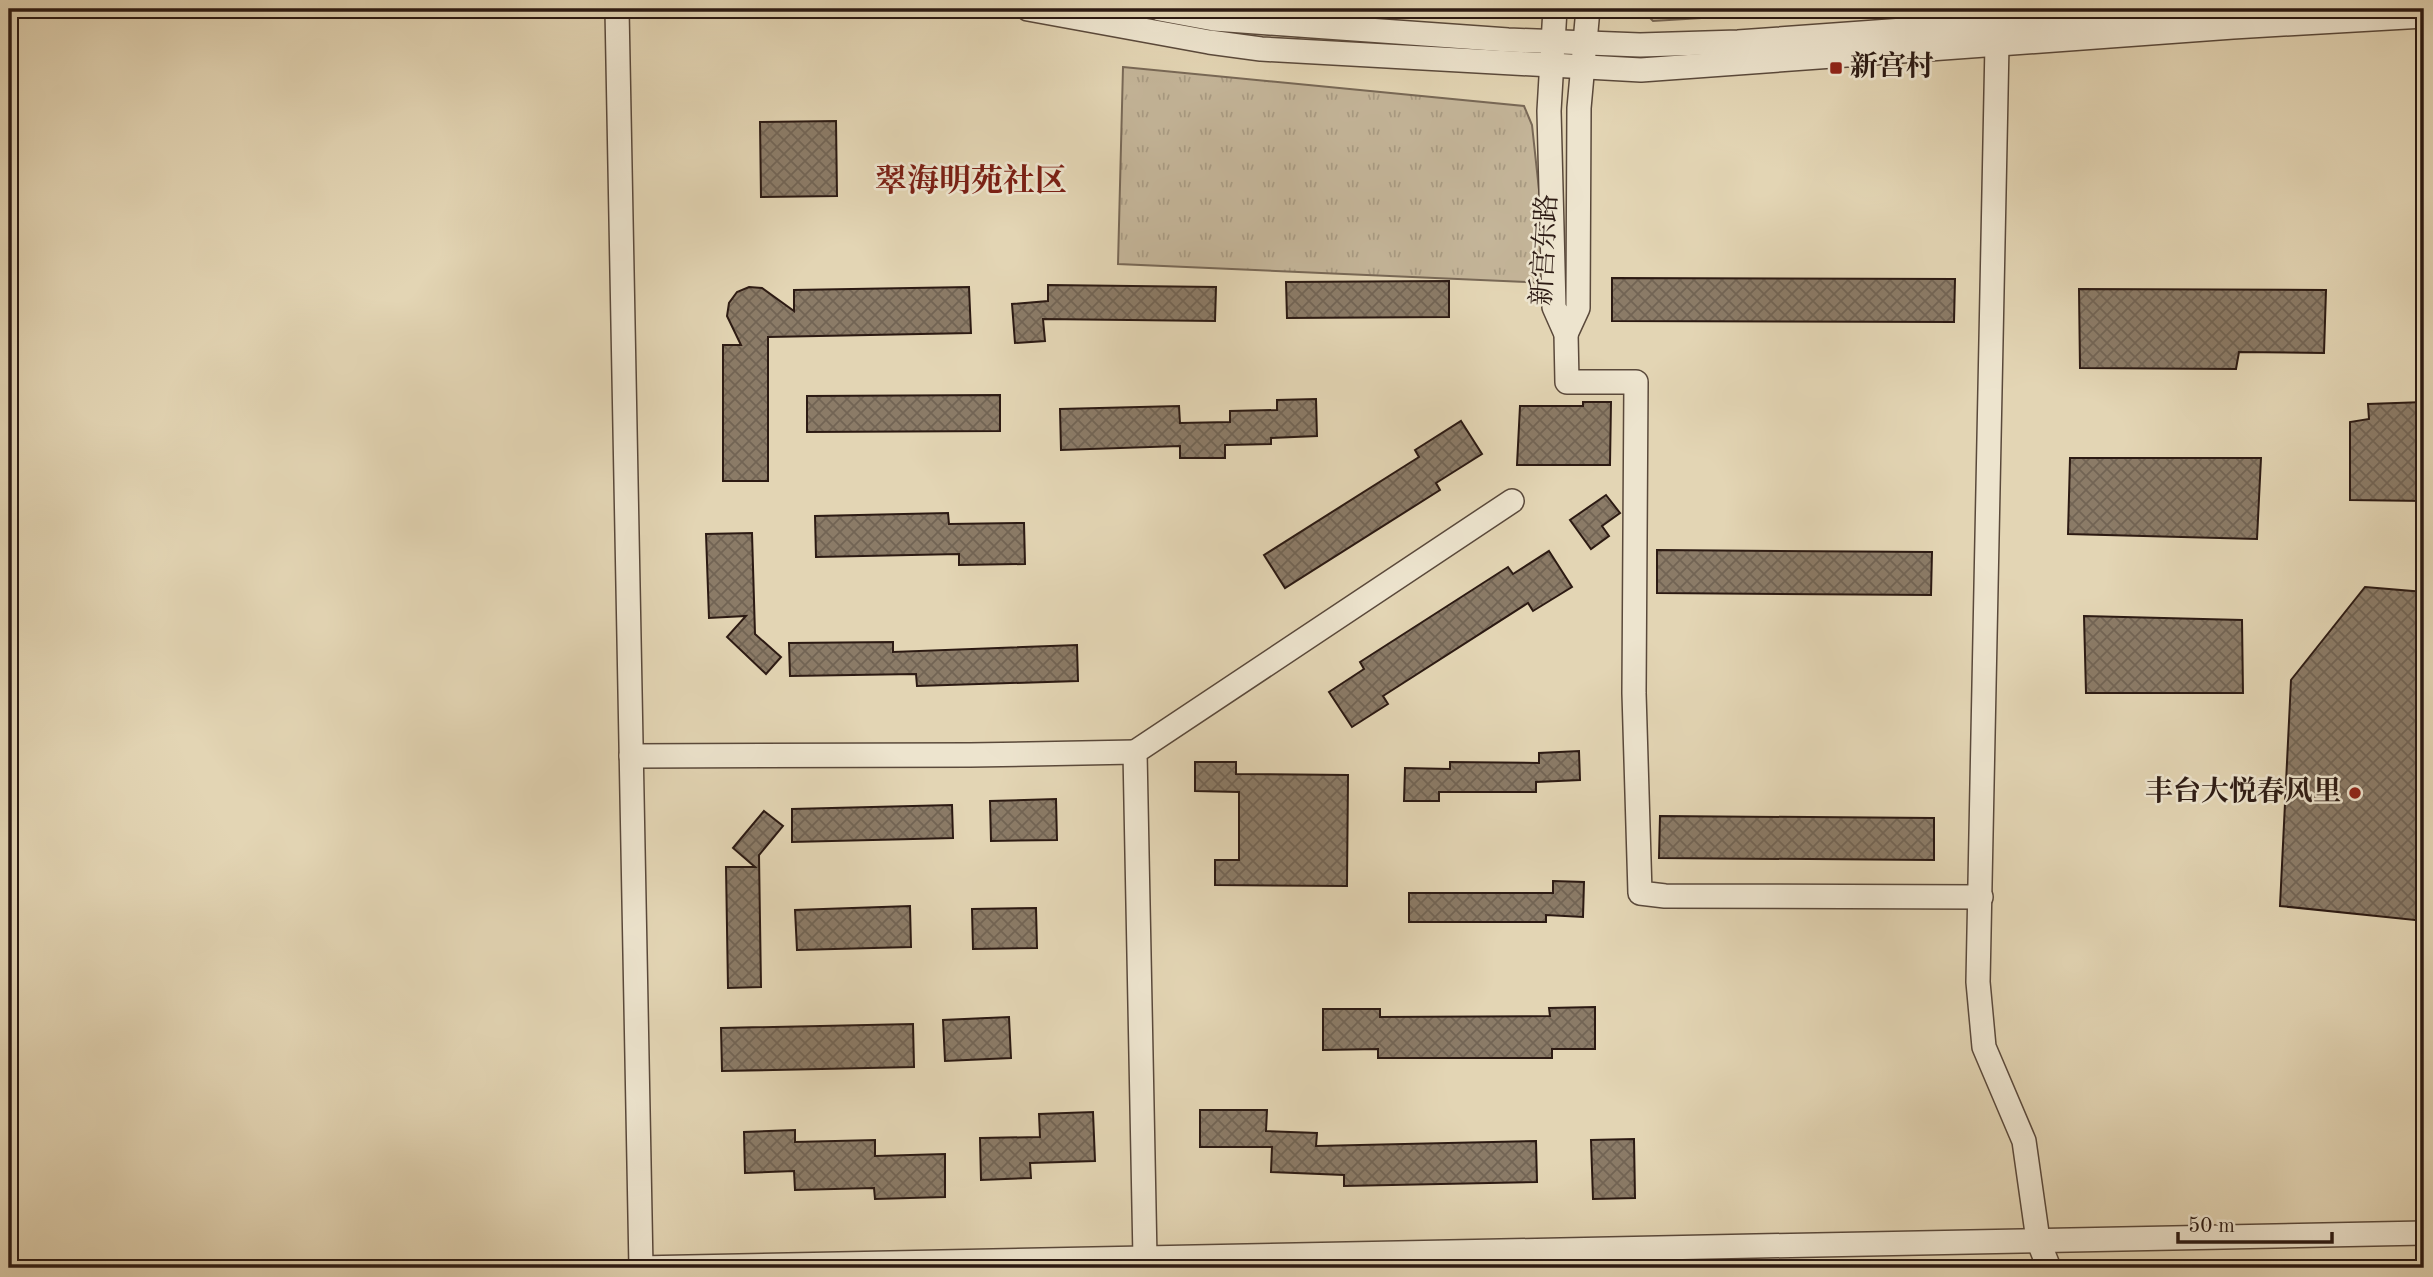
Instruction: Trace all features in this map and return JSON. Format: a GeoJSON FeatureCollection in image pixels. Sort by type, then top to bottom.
{"type":"FeatureCollection","features":[{"type":"Feature","properties":{"kind":"street"},"geometry":{"type":"LineString","coordinates":[[617,9],[640,1268],[2424,1233]]}},
{"type":"Feature","properties":{"kind":"street"},"geometry":{"type":"LineString","coordinates":[[1028,9],[1261,49],[1552,53],[1584,43],[1640,45],[1738,42],[2191,9]]}},
{"type":"Feature","properties":{"kind":"street"},"geometry":{"type":"LineString","coordinates":[[1160,9],[1214,19],[1552,53],[1582,66],[1641,70],[2424,16]]}},
{"type":"Feature","properties":{"kind":"street","name":"新宫东路"},"geometry":{"type":"LineString","coordinates":[[1555,9],[1549,111],[1554,307],[1566,334]]}},
{"type":"Feature","properties":{"kind":"street","name":"新宫东路"},"geometry":{"type":"LineString","coordinates":[[1566,334],[1578,308],[1579,108],[1588,9]]}},
{"type":"Feature","properties":{"kind":"street"},"geometry":{"type":"LineString","coordinates":[[1997,44],[1978,982],[1984,1047],[2024,1142],[2038,1240],[2049,1268]]}},
{"type":"Feature","properties":{"kind":"street"},"geometry":{"type":"LineString","coordinates":[[1566,334],[1567,382],[1636,382],[1633,693],[1640,893],[1665,896],[1981,897]]}},
{"type":"Feature","properties":{"kind":"street"},"geometry":{"type":"LineString","coordinates":[[631,756],[1135,752],[1512,501]]}},
{"type":"Feature","properties":{"kind":"street"},"geometry":{"type":"LineString","coordinates":[[1135,752],[1145,1258]]}},
{"type":"Feature","properties":{"kind":"street"},"geometry":{"type":"LineString","coordinates":[[2031,1268],[2038,1240]]}},
{"type":"Feature","properties":{"kind":"green space"},"geometry":{"type":"Polygon","coordinates":[[[1641,9],[1848,9],[1653,21],[1641,9]]]}},
{"type":"Feature","properties":{"kind":"green space"},"geometry":{"type":"Polygon","coordinates":[[[1123,67],[1524,106],[1532,125],[1549,283],[1118,264],[1123,67]]]}},
{"type":"Feature","properties":{"kind":"building"},"geometry":{"type":"Polygon","coordinates":[[[836,121],[837,196],[761,197],[760,122],[836,121]]]}},
{"type":"Feature","properties":{"kind":"building"},"geometry":{"type":"Polygon","coordinates":[[[1612,278],[1955,279],[1954,322],[1612,321],[1612,278]]]}},
{"type":"Feature","properties":{"kind":"building"},"geometry":{"type":"Polygon","coordinates":[[[1449,281],[1449,317],[1287,318],[1286,282],[1449,281]]]}},
{"type":"Feature","properties":{"kind":"building"},"geometry":{"type":"Polygon","coordinates":[[[1048,285],[1216,287],[1215,321],[1043,319],[1045,341],[1015,343],[1012,304],[1048,301],[1048,285]]]}},
{"type":"Feature","properties":{"kind":"building"},"geometry":{"type":"Polygon","coordinates":[[[749,287],[762,288],[794,311],[794,290],[969,287],[971,333],[768,337],[768,481],[723,481],[723,345],[741,345],[727,316],[729,303],[737,292],[749,287]]]}},
{"type":"Feature","properties":{"kind":"building"},"geometry":{"type":"Polygon","coordinates":[[[2079,289],[2326,290],[2324,353],[2239,352],[2236,369],[2080,368],[2079,289]]]}},
{"type":"Feature","properties":{"kind":"building"},"geometry":{"type":"Polygon","coordinates":[[[1000,395],[1000,431],[807,432],[807,396],[1000,395]]]}},
{"type":"Feature","properties":{"kind":"building"},"geometry":{"type":"Polygon","coordinates":[[[1316,399],[1317,436],[1271,438],[1271,444],[1225,445],[1225,458],[1180,458],[1180,446],[1061,450],[1060,409],[1179,406],[1180,423],[1230,422],[1230,411],[1277,410],[1277,400],[1316,399]]]}},
{"type":"Feature","properties":{"kind":"building"},"geometry":{"type":"Polygon","coordinates":[[[1583,402],[1611,402],[1610,465],[1517,465],[1520,406],[1583,406],[1583,402]]]}},
{"type":"Feature","properties":{"kind":"building"},"geometry":{"type":"Polygon","coordinates":[[[2424,402],[2424,501],[2350,500],[2350,422],[2369,419],[2368,404],[2424,402]]]}},
{"type":"Feature","properties":{"kind":"building"},"geometry":{"type":"Polygon","coordinates":[[[1461,421],[1482,454],[1436,483],[1440,490],[1285,588],[1264,555],[1419,457],[1415,450],[1461,421]]]}},
{"type":"Feature","properties":{"kind":"building"},"geometry":{"type":"Polygon","coordinates":[[[2070,458],[2261,458],[2257,539],[2068,534],[2070,458]]]}},
{"type":"Feature","properties":{"kind":"building"},"geometry":{"type":"Polygon","coordinates":[[[1606,495],[1620,513],[1602,526],[1609,536],[1591,549],[1570,520],[1606,495]]]}},
{"type":"Feature","properties":{"kind":"building"},"geometry":{"type":"Polygon","coordinates":[[[948,513],[949,524],[1024,523],[1025,564],[959,565],[959,554],[816,557],[815,516],[948,513]]]}},
{"type":"Feature","properties":{"kind":"building"},"geometry":{"type":"Polygon","coordinates":[[[752,533],[755,634],[781,657],[766,674],[727,637],[746,616],[709,618],[706,534],[752,533]]]}},
{"type":"Feature","properties":{"kind":"building"},"geometry":{"type":"Polygon","coordinates":[[[1657,550],[1932,552],[1931,595],[1657,593],[1657,550]]]}},
{"type":"Feature","properties":{"kind":"building"},"geometry":{"type":"Polygon","coordinates":[[[1549,551],[1572,587],[1533,611],[1528,603],[1383,696],[1388,704],[1352,727],[1329,692],[1364,669],[1360,662],[1508,567],[1513,574],[1549,551]]]}},
{"type":"Feature","properties":{"kind":"building","name":"丰台大悦春风里"},"geometry":{"type":"Polygon","coordinates":[[[2365,587],[2424,592],[2424,921],[2280,906],[2291,680],[2365,587]]]}},
{"type":"Feature","properties":{"kind":"building"},"geometry":{"type":"Polygon","coordinates":[[[2084,616],[2242,620],[2243,693],[2086,693],[2084,616]]]}},
{"type":"Feature","properties":{"kind":"building"},"geometry":{"type":"Polygon","coordinates":[[[893,642],[893,652],[1077,645],[1078,681],[917,686],[916,674],[790,676],[789,643],[893,642]]]}},
{"type":"Feature","properties":{"kind":"building"},"geometry":{"type":"Polygon","coordinates":[[[1579,751],[1580,780],[1536,782],[1536,792],[1439,792],[1439,801],[1404,801],[1405,768],[1450,769],[1450,762],[1539,763],[1539,753],[1579,751]]]}},
{"type":"Feature","properties":{"kind":"building"},"geometry":{"type":"Polygon","coordinates":[[[1195,762],[1236,762],[1236,774],[1348,775],[1347,886],[1215,885],[1215,860],[1239,860],[1239,792],[1195,791],[1195,762]]]}},
{"type":"Feature","properties":{"kind":"building"},"geometry":{"type":"Polygon","coordinates":[[[1056,799],[1057,840],[991,841],[990,801],[1056,799]]]}},
{"type":"Feature","properties":{"kind":"building"},"geometry":{"type":"Polygon","coordinates":[[[952,805],[953,838],[792,842],[792,809],[952,805]]]}},
{"type":"Feature","properties":{"kind":"building"},"geometry":{"type":"Polygon","coordinates":[[[764,811],[783,826],[759,855],[761,987],[728,988],[726,867],[755,867],[733,848],[764,811]]]}},
{"type":"Feature","properties":{"kind":"building"},"geometry":{"type":"Polygon","coordinates":[[[1660,816],[1934,818],[1934,860],[1659,858],[1660,816]]]}},
{"type":"Feature","properties":{"kind":"building"},"geometry":{"type":"Polygon","coordinates":[[[1553,881],[1584,882],[1583,917],[1546,915],[1546,922],[1409,922],[1409,893],[1553,893],[1553,881]]]}},
{"type":"Feature","properties":{"kind":"building"},"geometry":{"type":"Polygon","coordinates":[[[910,906],[911,947],[797,950],[795,910],[910,906]]]}},
{"type":"Feature","properties":{"kind":"building"},"geometry":{"type":"Polygon","coordinates":[[[1036,908],[1037,948],[973,949],[972,909],[1036,908]]]}},
{"type":"Feature","properties":{"kind":"building"},"geometry":{"type":"Polygon","coordinates":[[[1595,1007],[1595,1049],[1552,1049],[1552,1058],[1378,1058],[1378,1049],[1323,1050],[1323,1009],[1380,1009],[1380,1017],[1550,1016],[1549,1008],[1595,1007]]]}},
{"type":"Feature","properties":{"kind":"building"},"geometry":{"type":"Polygon","coordinates":[[[1009,1017],[1011,1058],[945,1061],[943,1020],[1009,1017]]]}},
{"type":"Feature","properties":{"kind":"building"},"geometry":{"type":"Polygon","coordinates":[[[913,1024],[914,1067],[722,1071],[721,1028],[913,1024]]]}},
{"type":"Feature","properties":{"kind":"building"},"geometry":{"type":"Polygon","coordinates":[[[1200,1110],[1267,1110],[1266,1131],[1317,1133],[1316,1146],[1536,1141],[1537,1182],[1344,1186],[1344,1175],[1271,1172],[1272,1147],[1200,1147],[1200,1110]]]}},
{"type":"Feature","properties":{"kind":"building"},"geometry":{"type":"Polygon","coordinates":[[[1093,1112],[1095,1161],[1030,1163],[1031,1178],[981,1180],[980,1138],[1040,1137],[1039,1114],[1093,1112]]]}},
{"type":"Feature","properties":{"kind":"building"},"geometry":{"type":"Polygon","coordinates":[[[795,1130],[795,1142],[875,1140],[875,1156],[945,1154],[945,1197],[875,1199],[874,1188],[795,1190],[794,1171],[745,1173],[744,1132],[795,1130]]]}},
{"type":"Feature","properties":{"kind":"building"},"geometry":{"type":"Polygon","coordinates":[[[1634,1139],[1635,1198],[1593,1199],[1591,1140],[1634,1139]]]}},
{"type":"Feature","properties":{"kind":"place","name":"新宫村"},"geometry":{"type":"Point","coordinates":[1836,68]}},
{"type":"Feature","properties":{"kind":"place","name":"丰台大悦春风里"},"geometry":{"type":"Point","coordinates":[2355,793]}},
{"type":"Feature","properties":{"kind":"district","name":"翠海明苑社区"},"geometry":{"type":"Point","coordinates":[971,183]}}]}
